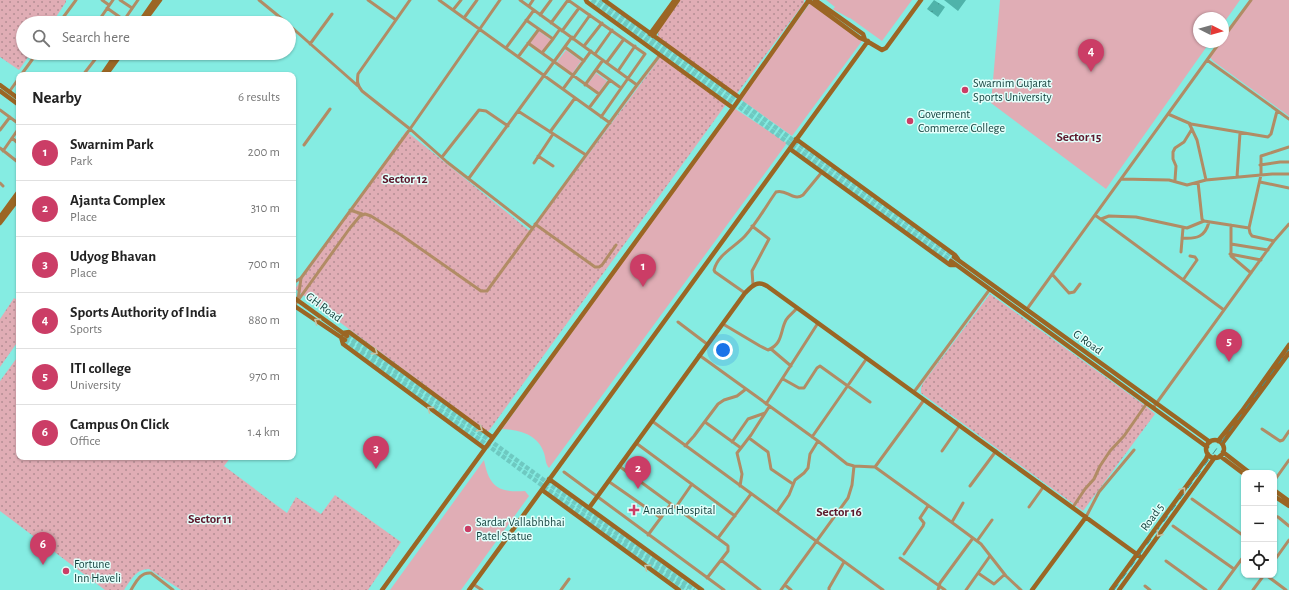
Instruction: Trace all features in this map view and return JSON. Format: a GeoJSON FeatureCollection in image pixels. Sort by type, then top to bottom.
{"type":"FeatureCollection","features":[{"type":"Feature","properties":{"kind":"street"},"geometry":{"type":"LineString","coordinates":[[64,16],[76,0]]}},
{"type":"Feature","properties":{"kind":"street"},"geometry":{"type":"LineString","coordinates":[[102,0],[117,16]]}},
{"type":"Feature","properties":{"kind":"street"},"geometry":{"type":"LineString","coordinates":[[102,16],[113,0]]}},
{"type":"Feature","properties":{"kind":"street"},"geometry":{"type":"LineString","coordinates":[[120,0],[132,8]]}},
{"type":"Feature","properties":{"kind":"street"},"geometry":{"type":"LineString","coordinates":[[127,16],[138,0]]}},
{"type":"Feature","properties":{"kind":"street"},"geometry":{"type":"LineString","coordinates":[[144,16],[155,0]]}},
{"type":"Feature","properties":{"kind":"street"},"geometry":{"type":"LineString","coordinates":[[148,16],[160,0]]}},
{"type":"Feature","properties":{"kind":"street"},"geometry":{"type":"LineString","coordinates":[[258,0],[277,16]]}},
{"type":"Feature","properties":{"kind":"street"},"geometry":{"type":"LineString","coordinates":[[368,0],[396,20]]}},
{"type":"Feature","properties":{"kind":"street"},"geometry":{"type":"LineString","coordinates":[[358,86],[358,74],[410,0]]}},
{"type":"Feature","properties":{"kind":"street"},"geometry":{"type":"LineString","coordinates":[[439,0],[610,123]]}},
{"type":"Feature","properties":{"kind":"street"},"geometry":{"type":"LineString","coordinates":[[453,10],[460,0]]}},
{"type":"Feature","properties":{"kind":"street"},"geometry":{"type":"LineString","coordinates":[[464,18],[477,0]]}},
{"type":"Feature","properties":{"kind":"street"},"geometry":{"type":"LineString","coordinates":[[296,281],[301,278],[410,129],[500,0]]}},
{"type":"Feature","properties":{"kind":"street"},"geometry":{"type":"LineString","coordinates":[[520,0],[637,85]]}},
{"type":"Feature","properties":{"kind":"street"},"geometry":{"type":"LineString","coordinates":[[529,6],[533,0]]}},
{"type":"Feature","properties":{"kind":"street"},"geometry":{"type":"LineString","coordinates":[[540,15],[551,0]]}},
{"type":"Feature","properties":{"kind":"street"},"geometry":{"type":"LineString","coordinates":[[551,22],[568,0],[644,52],[645,55],[601,117]]}},
{"type":"Feature","properties":{"kind":"street"},"geometry":{"type":"LineString","coordinates":[[586,0],[733,108]]}},
{"type":"Feature","properties":{"kind":"street"},"geometry":{"type":"LineString","coordinates":[[604,0],[740,98]]}},
{"type":"Feature","properties":{"kind":"street"},"geometry":{"type":"LineString","coordinates":[[652,35],[675,0]]}},
{"type":"Feature","properties":{"kind":"street"},"geometry":{"type":"LineString","coordinates":[[652,35],[678,0]]}},
{"type":"Feature","properties":{"kind":"street"},"geometry":{"type":"LineString","coordinates":[[382,590],[733,108],[809,0],[860,38],[883,50],[921,0]]}},
{"type":"Feature","properties":{"kind":"street"},"geometry":{"type":"LineString","coordinates":[[815,0],[863,34],[866,40]]}},
{"type":"Feature","properties":{"kind":"street"},"geometry":{"type":"LineString","coordinates":[[1229,30],[1251,0]]}},
{"type":"Feature","properties":{"kind":"street"},"geometry":{"type":"LineString","coordinates":[[542,54],[579,8]]}},
{"type":"Feature","properties":{"kind":"street"},"geometry":{"type":"LineString","coordinates":[[506,48],[534,10]]}},
{"type":"Feature","properties":{"kind":"street"},"geometry":{"type":"LineString","coordinates":[[310,44],[332,14]]}},
{"type":"Feature","properties":{"kind":"street"},"geometry":{"type":"LineString","coordinates":[[469,178],[590,15]]}},
{"type":"Feature","properties":{"kind":"street"},"geometry":{"type":"LineString","coordinates":[[526,20],[553,39]]}},
{"type":"Feature","properties":{"kind":"street"},"geometry":{"type":"LineString","coordinates":[[584,46],[602,23]]}},
{"type":"Feature","properties":{"kind":"street"},"geometry":{"type":"LineString","coordinates":[[518,57],[538,29]]}},
{"type":"Feature","properties":{"kind":"street"},"geometry":{"type":"LineString","coordinates":[[595,54],[612,30]]}},
{"type":"Feature","properties":{"kind":"street"},"geometry":{"type":"LineString","coordinates":[[296,31],[362,91],[532,228]]}},
{"type":"Feature","properties":{"kind":"street"},"geometry":{"type":"LineString","coordinates":[[607,62],[624,39]]}},
{"type":"Feature","properties":{"kind":"street"},"geometry":{"type":"LineString","coordinates":[[469,590],[790,148],[866,40]]}},
{"type":"Feature","properties":{"kind":"street"},"geometry":{"type":"LineString","coordinates":[[528,43],[599,94]]}},
{"type":"Feature","properties":{"kind":"street"},"geometry":{"type":"LineString","coordinates":[[618,70],[635,46]]}},
{"type":"Feature","properties":{"kind":"street"},"geometry":{"type":"LineString","coordinates":[[565,47],[584,61]]}},
{"type":"Feature","properties":{"kind":"street"},"geometry":{"type":"LineString","coordinates":[[1025,312],[1216,48]]}},
{"type":"Feature","properties":{"kind":"street"},"geometry":{"type":"LineString","coordinates":[[563,90],[591,51]]}},
{"type":"Feature","properties":{"kind":"street"},"geometry":{"type":"LineString","coordinates":[[350,210],[371,216],[401,235],[481,291],[485,292],[490,289],[532,228],[660,55]]}},
{"type":"Feature","properties":{"kind":"street"},"geometry":{"type":"LineString","coordinates":[[24,72],[32,60]]}},
{"type":"Feature","properties":{"kind":"street"},"geometry":{"type":"LineString","coordinates":[[85,72],[95,60]]}},
{"type":"Feature","properties":{"kind":"street"},"geometry":{"type":"LineString","coordinates":[[104,72],[112,60]]}},
{"type":"Feature","properties":{"kind":"street"},"geometry":{"type":"LineString","coordinates":[[108,72],[117,60]]}},
{"type":"Feature","properties":{"kind":"street"},"geometry":{"type":"LineString","coordinates":[[585,85],[603,60]]}},
{"type":"Feature","properties":{"kind":"street"},"geometry":{"type":"LineString","coordinates":[[1207,60],[1289,119]]}},
{"type":"Feature","properties":{"kind":"street"},"geometry":{"type":"LineString","coordinates":[[596,70],[621,88]]}},
{"type":"Feature","properties":{"kind":"street"},"geometry":{"type":"LineString","coordinates":[[589,108],[610,80]]}},
{"type":"Feature","properties":{"kind":"street"},"geometry":{"type":"LineString","coordinates":[[9,92],[16,82]]}},
{"type":"Feature","properties":{"kind":"street"},"geometry":{"type":"LineString","coordinates":[[0,85],[16,97]]}},
{"type":"Feature","properties":{"kind":"street"},"geometry":{"type":"LineString","coordinates":[[0,91],[16,103]]}},
{"type":"Feature","properties":{"kind":"street"},"geometry":{"type":"LineString","coordinates":[[534,162],[575,98]]}},
{"type":"Feature","properties":{"kind":"street"},"geometry":{"type":"LineString","coordinates":[[304,144],[330,109]]}},
{"type":"Feature","properties":{"kind":"street"},"geometry":{"type":"LineString","coordinates":[[0,110],[16,121]]}},
{"type":"Feature","properties":{"kind":"street"},"geometry":{"type":"LineString","coordinates":[[442,157],[479,110],[486,111],[508,126]]}},
{"type":"Feature","properties":{"kind":"street"},"geometry":{"type":"LineString","coordinates":[[518,111],[586,155]]}},
{"type":"Feature","properties":{"kind":"street"},"geometry":{"type":"LineString","coordinates":[[1168,114],[1189,123],[1265,137],[1270,136],[1277,111]]}},
{"type":"Feature","properties":{"kind":"street"},"geometry":{"type":"LineString","coordinates":[[0,130],[10,116]]}},
{"type":"Feature","properties":{"kind":"street"},"geometry":{"type":"LineString","coordinates":[[1189,123],[1198,146],[1206,180]]}},
{"type":"Feature","properties":{"kind":"street"},"geometry":{"type":"LineString","coordinates":[[1175,180],[1176,166],[1173,159],[1174,150],[1184,142],[1192,129]]}},
{"type":"Feature","properties":{"kind":"street"},"geometry":{"type":"LineString","coordinates":[[16,132],[2,150],[16,160]]}},
{"type":"Feature","properties":{"kind":"street"},"geometry":{"type":"LineString","coordinates":[[1237,177],[1240,132]]}},
{"type":"Feature","properties":{"kind":"street"},"geometry":{"type":"LineString","coordinates":[[12,138],[16,141]]}},
{"type":"Feature","properties":{"kind":"street"},"geometry":{"type":"LineString","coordinates":[[790,148],[950,265],[959,264],[955,255],[796,139]]}},
{"type":"Feature","properties":{"kind":"street"},"geometry":{"type":"LineString","coordinates":[[1274,241],[1252,236],[1249,228],[1260,182],[1260,158],[1262,155],[1289,147]]}},
{"type":"Feature","properties":{"kind":"street"},"geometry":{"type":"LineString","coordinates":[[538,156],[553,166]]}},
{"type":"Feature","properties":{"kind":"street"},"geometry":{"type":"LineString","coordinates":[[1260,165],[1289,162]]}},
{"type":"Feature","properties":{"kind":"street"},"geometry":{"type":"LineString","coordinates":[[745,293],[715,272],[714,269],[726,251],[745,236],[776,192],[782,191],[793,197],[799,198],[822,172]]}},
{"type":"Feature","properties":{"kind":"street"},"geometry":{"type":"LineString","coordinates":[[1121,179],[1175,180],[1187,185],[1206,180],[1289,174]]}},
{"type":"Feature","properties":{"kind":"street"},"geometry":{"type":"LineString","coordinates":[[1198,182],[1202,219],[1204,221]]}},
{"type":"Feature","properties":{"kind":"street"},"geometry":{"type":"LineString","coordinates":[[1260,182],[1289,188]]}},
{"type":"Feature","properties":{"kind":"street"},"geometry":{"type":"LineString","coordinates":[[0,217],[16,195]]}},
{"type":"Feature","properties":{"kind":"street"},"geometry":{"type":"LineString","coordinates":[[0,223],[16,202]]}},
{"type":"Feature","properties":{"kind":"street"},"geometry":{"type":"LineString","coordinates":[[296,302],[350,228],[362,214]]}},
{"type":"Feature","properties":{"kind":"street"},"geometry":{"type":"LineString","coordinates":[[1095,215],[1224,310]]}},
{"type":"Feature","properties":{"kind":"street"},"geometry":{"type":"LineString","coordinates":[[1100,219],[1111,216],[1140,218],[1183,228],[1192,227],[1204,221],[1249,228]]}},
{"type":"Feature","properties":{"kind":"street"},"geometry":{"type":"LineString","coordinates":[[1182,238],[1193,239],[1204,234],[1209,222]]}},
{"type":"Feature","properties":{"kind":"street"},"geometry":{"type":"LineString","coordinates":[[535,224],[597,268],[602,265],[616,244]]}},
{"type":"Feature","properties":{"kind":"street"},"geometry":{"type":"LineString","coordinates":[[1155,406],[1274,241],[1289,224]]}},
{"type":"Feature","properties":{"kind":"street"},"geometry":{"type":"LineString","coordinates":[[1231,225],[1230,254],[1232,258],[1251,273]]}},
{"type":"Feature","properties":{"kind":"street"},"geometry":{"type":"LineString","coordinates":[[752,226],[769,239],[752,271],[753,285]]}},
{"type":"Feature","properties":{"kind":"street"},"geometry":{"type":"LineString","coordinates":[[1181,252],[1183,228]]}},
{"type":"Feature","properties":{"kind":"street"},"geometry":{"type":"LineString","coordinates":[[1230,244],[1268,250]]}},
{"type":"Feature","properties":{"kind":"street"},"geometry":{"type":"LineString","coordinates":[[1230,254],[1261,260]]}},
{"type":"Feature","properties":{"kind":"street"},"geometry":{"type":"LineString","coordinates":[[1183,280],[1196,261],[1196,258],[1190,256]]}},
{"type":"Feature","properties":{"kind":"street","name":"G Road"},"geometry":{"type":"LineString","coordinates":[[953,259],[1147,403],[1155,406]]}},
{"type":"Feature","properties":{"kind":"street"},"geometry":{"type":"LineString","coordinates":[[1052,274],[1069,293],[1074,292],[1080,284]]}},
{"type":"Feature","properties":{"kind":"street"},"geometry":{"type":"LineString","coordinates":[[298,300],[301,278]]}},
{"type":"Feature","properties":{"kind":"street"},"geometry":{"type":"LineString","coordinates":[[589,508],[745,293],[753,285],[760,283],[764,284],[867,358],[1142,558]]}},
{"type":"Feature","properties":{"kind":"street"},"geometry":{"type":"LineString","coordinates":[[914,392],[991,287]]}},
{"type":"Feature","properties":{"kind":"street","name":"GH Road"},"geometry":{"type":"LineString","coordinates":[[298,300],[342,335]]}},
{"type":"Feature","properties":{"kind":"street","name":"GH Road"},"geometry":{"type":"LineString","coordinates":[[296,308],[342,335]]}},
{"type":"Feature","properties":{"kind":"street"},"geometry":{"type":"LineString","coordinates":[[771,349],[780,339],[786,320],[797,308]]}},
{"type":"Feature","properties":{"kind":"street","name":"G Road"},"geometry":{"type":"LineString","coordinates":[[1025,312],[1208,445]]}},
{"type":"Feature","properties":{"kind":"street"},"geometry":{"type":"LineString","coordinates":[[678,322],[708,344]]}},
{"type":"Feature","properties":{"kind":"street"},"geometry":{"type":"LineString","coordinates":[[740,486],[742,474],[737,453],[749,438],[765,413],[783,378],[818,323]]}},
{"type":"Feature","properties":{"kind":"street"},"geometry":{"type":"LineString","coordinates":[[723,324],[760,346],[768,350],[771,349],[791,366]]}},
{"type":"Feature","properties":{"kind":"street"},"geometry":{"type":"LineString","coordinates":[[342,335],[349,332],[492,437]]}},
{"type":"Feature","properties":{"kind":"street"},"geometry":{"type":"LineString","coordinates":[[342,335],[346,338]]}},
{"type":"Feature","properties":{"kind":"street"},"geometry":{"type":"LineString","coordinates":[[342,335],[343,344],[484,448]]}},
{"type":"Feature","properties":{"kind":"street"},"geometry":{"type":"LineString","coordinates":[[1220,442],[1289,345]]}},
{"type":"Feature","properties":{"kind":"street"},"geometry":{"type":"LineString","coordinates":[[700,355],[818,441],[847,464],[854,466],[875,467],[952,522],[981,544],[1004,574],[1021,590]]}},
{"type":"Feature","properties":{"kind":"street"},"geometry":{"type":"LineString","coordinates":[[1220,442],[1288,355]]}},
{"type":"Feature","properties":{"kind":"street"},"geometry":{"type":"LineString","coordinates":[[812,437],[867,358]]}},
{"type":"Feature","properties":{"kind":"street"},"geometry":{"type":"LineString","coordinates":[[783,378],[799,388],[804,388],[817,368],[820,366],[870,402]]}},
{"type":"Feature","properties":{"kind":"street"},"geometry":{"type":"LineString","coordinates":[[685,446],[721,402],[737,396],[746,389]]}},
{"type":"Feature","properties":{"kind":"street"},"geometry":{"type":"LineString","coordinates":[[875,467],[924,400]]}},
{"type":"Feature","properties":{"kind":"street"},"geometry":{"type":"LineString","coordinates":[[1073,507],[1085,489],[1094,480],[1100,466],[1110,451],[1124,436],[1147,403]]}},
{"type":"Feature","properties":{"kind":"street"},"geometry":{"type":"LineString","coordinates":[[732,442],[748,419],[765,413]]}},
{"type":"Feature","properties":{"kind":"street"},"geometry":{"type":"LineString","coordinates":[[652,421],[883,590]]}},
{"type":"Feature","properties":{"kind":"street"},"geometry":{"type":"LineString","coordinates":[[705,422],[741,448]]}},
{"type":"Feature","properties":{"kind":"street"},"geometry":{"type":"LineString","coordinates":[[942,451],[960,425]]}},
{"type":"Feature","properties":{"kind":"street"},"geometry":{"type":"LineString","coordinates":[[1262,429],[1280,441],[1283,440],[1289,431]]}},
{"type":"Feature","properties":{"kind":"street"},"geometry":{"type":"LineString","coordinates":[[749,438],[768,452],[771,469],[793,484]]}},
{"type":"Feature","properties":{"kind":"street"},"geometry":{"type":"LineString","coordinates":[[777,512],[789,495],[793,484],[808,468],[810,454],[818,441]]}},
{"type":"Feature","properties":{"kind":"street"},"geometry":{"type":"LineString","coordinates":[[1220,442],[1212,441],[1208,445],[1208,454],[1218,457],[1241,472]]}},
{"type":"Feature","properties":{"kind":"street"},"geometry":{"type":"LineString","coordinates":[[1220,442],[1223,452],[1246,470]]}},
{"type":"Feature","properties":{"kind":"street"},"geometry":{"type":"LineString","coordinates":[[636,443],[735,516]]}},
{"type":"Feature","properties":{"kind":"street"},"geometry":{"type":"LineString","coordinates":[[1032,590],[1086,517],[1099,492],[1134,450]]}},
{"type":"Feature","properties":{"kind":"street"},"geometry":{"type":"LineString","coordinates":[[970,486],[996,451]]}},
{"type":"Feature","properties":{"kind":"street"},"geometry":{"type":"LineString","coordinates":[[1218,457],[1223,452]]}},
{"type":"Feature","properties":{"kind":"street","name":"Road 5"},"geometry":{"type":"LineString","coordinates":[[1111,590],[1206,459],[1208,454]]}},
{"type":"Feature","properties":{"kind":"street","name":"Road 5"},"geometry":{"type":"LineString","coordinates":[[1119,590],[1218,457]]}},
{"type":"Feature","properties":{"kind":"street"},"geometry":{"type":"LineString","coordinates":[[1277,477],[1289,460]]}},
{"type":"Feature","properties":{"kind":"street"},"geometry":{"type":"LineString","coordinates":[[619,466],[728,546],[728,551],[707,578]]}},
{"type":"Feature","properties":{"kind":"street"},"geometry":{"type":"LineString","coordinates":[[781,590],[848,498],[852,485],[854,466]]}},
{"type":"Feature","properties":{"kind":"street"},"geometry":{"type":"LineString","coordinates":[[564,472],[724,590]]}},
{"type":"Feature","properties":{"kind":"street"},"geometry":{"type":"LineString","coordinates":[[550,479],[702,590]]}},
{"type":"Feature","properties":{"kind":"street"},"geometry":{"type":"LineString","coordinates":[[608,481],[661,518]]}},
{"type":"Feature","properties":{"kind":"street"},"geometry":{"type":"LineString","coordinates":[[676,507],[692,484]]}},
{"type":"Feature","properties":{"kind":"street"},"geometry":{"type":"LineString","coordinates":[[1029,507],[1044,486]]}},
{"type":"Feature","properties":{"kind":"street"},"geometry":{"type":"LineString","coordinates":[[542,490],[679,590]]}},
{"type":"Feature","properties":{"kind":"street"},"geometry":{"type":"LineString","coordinates":[[1277,492],[1289,501]]}},
{"type":"Feature","properties":{"kind":"street"},"geometry":{"type":"LineString","coordinates":[[718,538],[751,494]]}},
{"type":"Feature","properties":{"kind":"street"},"geometry":{"type":"LineString","coordinates":[[1277,498],[1289,506]]}},
{"type":"Feature","properties":{"kind":"street"},"geometry":{"type":"LineString","coordinates":[[1192,500],[1241,534]]}},
{"type":"Feature","properties":{"kind":"street"},"geometry":{"type":"LineString","coordinates":[[952,522],[963,503]]}},
{"type":"Feature","properties":{"kind":"street"},"geometry":{"type":"LineString","coordinates":[[648,535],[671,504]]}},
{"type":"Feature","properties":{"kind":"street"},"geometry":{"type":"LineString","coordinates":[[904,554],[923,526],[924,523],[920,518],[928,506]]}},
{"type":"Feature","properties":{"kind":"street"},"geometry":{"type":"LineString","coordinates":[[1277,517],[1288,524]]}},
{"type":"Feature","properties":{"kind":"street"},"geometry":{"type":"LineString","coordinates":[[977,541],[992,520]]}},
{"type":"Feature","properties":{"kind":"street"},"geometry":{"type":"LineString","coordinates":[[1173,526],[1234,569]]}},
{"type":"Feature","properties":{"kind":"street"},"geometry":{"type":"LineString","coordinates":[[939,588],[972,538]]}},
{"type":"Feature","properties":{"kind":"street"},"geometry":{"type":"LineString","coordinates":[[1277,557],[1289,540]]}},
{"type":"Feature","properties":{"kind":"street"},"geometry":{"type":"LineString","coordinates":[[966,590],[990,556]]}},
{"type":"Feature","properties":{"kind":"street"},"geometry":{"type":"LineString","coordinates":[[900,558],[939,588],[945,590]]}},
{"type":"Feature","properties":{"kind":"street"},"geometry":{"type":"LineString","coordinates":[[721,560],[760,590]]}},
{"type":"Feature","properties":{"kind":"street"},"geometry":{"type":"LineString","coordinates":[[1219,590],[1241,560]]}},
{"type":"Feature","properties":{"kind":"street"},"geometry":{"type":"LineString","coordinates":[[1166,561],[1206,590]]}},
{"type":"Feature","properties":{"kind":"street"},"geometry":{"type":"LineString","coordinates":[[829,590],[844,562]]}},
{"type":"Feature","properties":{"kind":"street"},"geometry":{"type":"LineString","coordinates":[[131,590],[140,576],[148,573],[173,590]]}},
{"type":"Feature","properties":{"kind":"street"},"geometry":{"type":"LineString","coordinates":[[978,573],[994,584],[1004,574]]}},
{"type":"Feature","properties":{"kind":"street"},"geometry":{"type":"LineString","coordinates":[[1253,590],[1263,578]]}},
{"type":"Feature","properties":{"kind":"street"},"geometry":{"type":"LineString","coordinates":[[1269,578],[1286,590]]}},
{"type":"Feature","properties":{"kind":"street"},"geometry":{"type":"LineString","coordinates":[[561,590],[569,579]]}},
{"type":"Feature","properties":{"kind":"street"},"geometry":{"type":"LineString","coordinates":[[473,584],[482,590]]}},
{"type":"Feature","properties":{"kind":"street"},"geometry":{"type":"LineString","coordinates":[[785,585],[791,590]]}},
{"type":"Feature","properties":{"kind":"street"},"geometry":{"type":"LineString","coordinates":[[1145,586],[1150,590]]}},
{"type":"Feature","properties":{"kind":"shaded area"},"geometry":{"type":"Polygon","coordinates":[[[0,0],[66,0],[57,16],[16,16],[16,60],[26,60],[19,70],[0,57],[0,0]]]}},
{"type":"Feature","properties":{"kind":"shaded area"},"geometry":{"type":"Polygon","coordinates":[[[680,0],[804,0],[804,3],[736,95],[657,40],[659,29],[680,0]]]}},
{"type":"Feature","properties":{"kind":"shaded area"},"geometry":{"type":"Polygon","coordinates":[[[826,0],[912,0],[882,41],[850,18],[833,9],[835,7],[826,0]]]}},
{"type":"Feature","properties":{"kind":"shaded area"},"geometry":{"type":"Polygon","coordinates":[[[1000,0],[1240,0],[1229,16],[1229,12],[1193,12],[1193,48],[1206,48],[1106,189],[991,103],[1000,0]]]}},
{"type":"Feature","properties":{"kind":"shaded area"},"geometry":{"type":"Polygon","coordinates":[[[1250,0],[1289,0],[1289,116],[1213,61],[1209,56],[1215,48],[1229,48],[1229,29],[1250,0]]]}},
{"type":"Feature","properties":{"kind":"shaded area"},"geometry":{"type":"Polygon","coordinates":[[[810,3],[862,41],[792,136],[740,99],[810,3]]]}},
{"type":"Feature","properties":{"kind":"shaded area"},"geometry":{"type":"Polygon","coordinates":[[[539,31],[551,40],[542,52],[530,43],[539,31]]]}},
{"type":"Feature","properties":{"kind":"shaded area"},"geometry":{"type":"Polygon","coordinates":[[[566,50],[581,61],[572,74],[557,62],[566,50]]]}},
{"type":"Feature","properties":{"kind":"shaded area"},"geometry":{"type":"Polygon","coordinates":[[[662,55],[727,103],[488,432],[296,290],[296,288],[406,131],[531,232],[662,55]]]}},
{"type":"Feature","properties":{"kind":"shaded area"},"geometry":{"type":"Polygon","coordinates":[[[596,73],[607,81],[598,93],[587,85],[596,73]]]}},
{"type":"Feature","properties":{"kind":"shaded area"},"geometry":{"type":"Polygon","coordinates":[[[734,108],[787,143],[549,468],[541,447],[533,437],[515,430],[502,429],[734,108]]]}},
{"type":"Feature","properties":{"kind":"shaded area"},"geometry":{"type":"Polygon","coordinates":[[[990,294],[1155,414],[1083,511],[921,393],[923,383],[990,294]]]}},
{"type":"Feature","properties":{"kind":"shaded area"},"geometry":{"type":"Polygon","coordinates":[[[14,298],[16,299],[16,344],[0,367],[0,319],[14,298]]]}},
{"type":"Feature","properties":{"kind":"shaded area"},"geometry":{"type":"Polygon","coordinates":[[[16,359],[16,460],[229,460],[224,466],[287,513],[296,497],[321,514],[335,495],[401,542],[368,590],[181,590],[149,569],[144,569],[137,573],[124,590],[105,590],[0,511],[0,381],[16,359]]]}},
{"type":"Feature","properties":{"kind":"shaded area"},"geometry":{"type":"Polygon","coordinates":[[[484,460],[489,477],[497,486],[508,491],[525,491],[529,496],[461,590],[390,590],[484,460]]]}},
{"type":"Feature","properties":{"kind":"water"},"geometry":{"type":"Polygon","coordinates":[[[934,0],[945,7],[938,17],[927,9],[934,0]]]}},
{"type":"Feature","properties":{"kind":"water"},"geometry":{"type":"Polygon","coordinates":[[[944,0],[966,0],[958,11],[944,0]]]}},
{"type":"Feature","properties":{"kind":"tunnel"},"geometry":{"type":"LineString","coordinates":[[592,0],[951,261]]}},
{"type":"Feature","properties":{"kind":"tunnel"},"geometry":{"type":"LineString","coordinates":[[600,0],[954,257]]}},
{"type":"Feature","properties":{"kind":"tunnel"},"geometry":{"type":"LineString","coordinates":[[347,336],[694,590]]}},
{"type":"Feature","properties":{"kind":"tunnel"},"geometry":{"type":"LineString","coordinates":[[345,340],[687,590]]}},
{"type":"Feature","properties":{"kind":"railway"},"geometry":{"type":"LineString","coordinates":[[1114,590],[1289,349]]}},
{"type":"Feature","properties":{"kind":"place","name":"Sports Authority of India"},"geometry":{"type":"Point","coordinates":[1091,72]}},
{"type":"Feature","properties":{"kind":"place","name":"Swarnim Gujarat Sports University"},"geometry":{"type":"Point","coordinates":[965,90]}},
{"type":"Feature","properties":{"kind":"place","name":"Goverment Commerce College"},"geometry":{"type":"Point","coordinates":[910,121]}},
{"type":"Feature","properties":{"kind":"place","name":"Swarnim Park"},"geometry":{"type":"Point","coordinates":[643,287]}},
{"type":"Feature","properties":{"kind":"place","name":"ITI college"},"geometry":{"type":"Point","coordinates":[1229,362]}},
{"type":"Feature","properties":{"kind":"place","name":"Udyog Bhavan"},"geometry":{"type":"Point","coordinates":[376,469]}},
{"type":"Feature","properties":{"kind":"place","name":"Ajanta Complex"},"geometry":{"type":"Point","coordinates":[638,489]}},
{"type":"Feature","properties":{"kind":"place","name":"Anand Hospital"},"geometry":{"type":"Point","coordinates":[634,510]}},
{"type":"Feature","properties":{"kind":"place","name":"Sardar Vallabhbhai Patel Statue"},"geometry":{"type":"Point","coordinates":[468,529]}},
{"type":"Feature","properties":{"kind":"place","name":"Campus On Click"},"geometry":{"type":"Point","coordinates":[43,565]}},
{"type":"Feature","properties":{"kind":"place","name":"Fortune Inn Haveli"},"geometry":{"type":"Point","coordinates":[66,571]}},
{"type":"Feature","properties":{"kind":"district","name":"Sector 15"},"geometry":{"type":"Point","coordinates":[1079,136]}},
{"type":"Feature","properties":{"kind":"district","name":"Sector 12"},"geometry":{"type":"Point","coordinates":[405,178]}},
{"type":"Feature","properties":{"kind":"district","name":"Sector 16"},"geometry":{"type":"Point","coordinates":[839,511]}},
{"type":"Feature","properties":{"kind":"district","name":"Sector 11"},"geometry":{"type":"Point","coordinates":[210,518]}}]}
